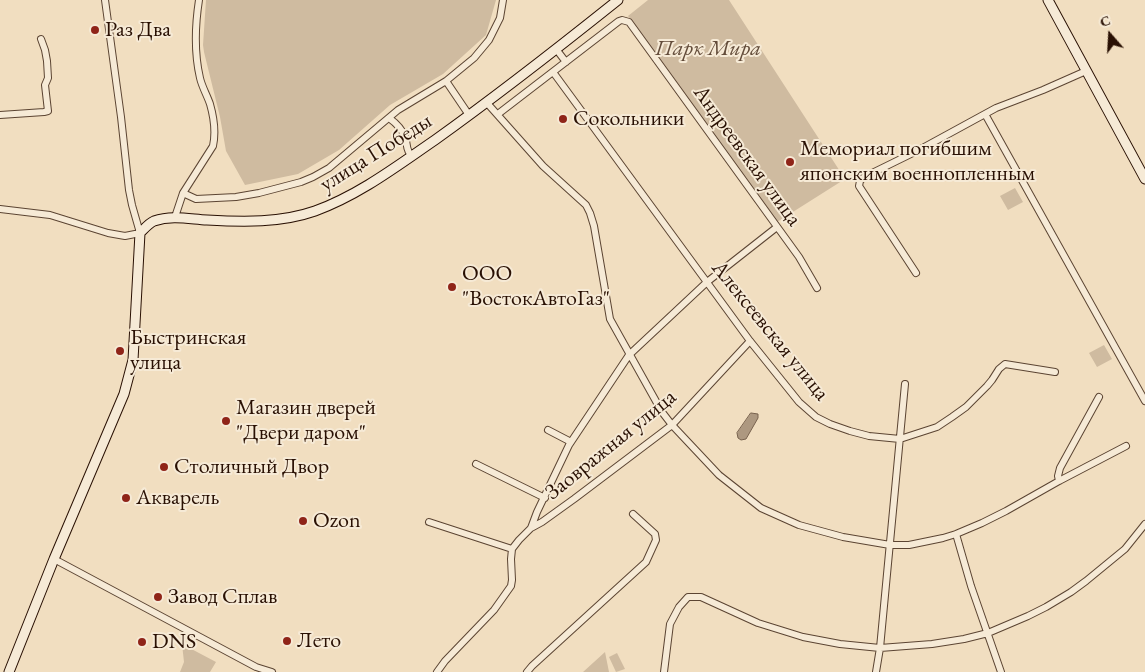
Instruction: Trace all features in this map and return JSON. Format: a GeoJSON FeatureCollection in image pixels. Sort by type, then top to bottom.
{"type":"FeatureCollection","features":[{"type":"Feature","properties":{"kind":"street"},"geometry":{"type":"LineString","coordinates":[[8,672],[124,394],[133,360],[140,233],[129,190],[105,0]]}},
{"type":"Feature","properties":{"kind":"street"},"geometry":{"type":"LineString","coordinates":[[176,217],[183,193],[213,146],[215,138],[210,104],[200,80],[196,46],[196,19],[199,0]]}},
{"type":"Feature","properties":{"kind":"street"},"geometry":{"type":"LineString","coordinates":[[183,193],[196,199],[236,197],[301,182],[329,168],[398,110],[446,81],[474,58],[489,40],[500,18],[503,0]]}},
{"type":"Feature","properties":{"kind":"street","name":"улица Победы"},"geometry":{"type":"LineString","coordinates":[[140,233],[153,221],[176,217],[251,222],[280,219],[313,212],[346,198],[412,156],[487,103],[618,0]]}},
{"type":"Feature","properties":{"kind":"street"},"geometry":{"type":"LineString","coordinates":[[1048,0],[1145,179]]}},
{"type":"Feature","properties":{"kind":"street","name":"Андреевская улица"},"geometry":{"type":"LineString","coordinates":[[566,62],[619,21],[629,22],[799,257],[818,288]]}},
{"type":"Feature","properties":{"kind":"street"},"geometry":{"type":"LineString","coordinates":[[0,115],[48,111],[45,85],[48,78],[47,61],[41,39]]}},
{"type":"Feature","properties":{"kind":"street"},"geometry":{"type":"LineString","coordinates":[[498,114],[566,62],[556,49]]}},
{"type":"Feature","properties":{"kind":"street"},"geometry":{"type":"LineString","coordinates":[[916,273],[859,186],[860,181],[864,177],[919,150],[996,108],[1086,71]]}},
{"type":"Feature","properties":{"kind":"street","name":"Алексеевская улица"},"geometry":{"type":"LineString","coordinates":[[553,72],[750,341],[799,402],[816,417],[850,431],[869,436],[900,440],[937,427],[966,407],[1005,364],[1055,372]]}},
{"type":"Feature","properties":{"kind":"street"},"geometry":{"type":"LineString","coordinates":[[446,81],[469,115]]}},
{"type":"Feature","properties":{"kind":"street"},"geometry":{"type":"LineString","coordinates":[[487,103],[543,166],[586,205],[594,226],[610,319],[662,412],[719,475],[762,508],[799,525],[843,537],[890,545],[909,545],[943,538],[982,523],[1126,446]]}},
{"type":"Feature","properties":{"kind":"street"},"geometry":{"type":"LineString","coordinates":[[985,114],[1145,401]]}},
{"type":"Feature","properties":{"kind":"street"},"geometry":{"type":"LineString","coordinates":[[389,118],[399,127],[404,136],[407,151],[412,156]]}},
{"type":"Feature","properties":{"kind":"street"},"geometry":{"type":"LineString","coordinates":[[0,209],[50,214],[108,233],[125,236],[140,233]]}},
{"type":"Feature","properties":{"kind":"street"},"geometry":{"type":"LineString","coordinates":[[436,672],[494,610],[511,586],[510,567],[512,549],[531,528],[573,440],[630,355],[707,282],[777,227]]}},
{"type":"Feature","properties":{"kind":"street","name":"Заовражная улица"},"geometry":{"type":"LineString","coordinates":[[531,528],[574,499],[672,425],[750,341]]}},
{"type":"Feature","properties":{"kind":"street"},"geometry":{"type":"LineString","coordinates":[[876,672],[880,648],[905,384]]}},
{"type":"Feature","properties":{"kind":"street"},"geometry":{"type":"LineString","coordinates":[[1058,481],[1060,468],[1099,397]]}},
{"type":"Feature","properties":{"kind":"street"},"geometry":{"type":"LineString","coordinates":[[548,430],[573,440]]}},
{"type":"Feature","properties":{"kind":"street"},"geometry":{"type":"LineString","coordinates":[[476,464],[545,498]]}},
{"type":"Feature","properties":{"kind":"street"},"geometry":{"type":"LineString","coordinates":[[528,672],[532,666],[646,562],[656,537],[633,514]]}},
{"type":"Feature","properties":{"kind":"street"},"geometry":{"type":"LineString","coordinates":[[429,522],[512,549]]}},
{"type":"Feature","properties":{"kind":"street"},"geometry":{"type":"LineString","coordinates":[[664,672],[670,624],[688,597],[698,596],[708,599],[758,623],[803,637],[840,644],[880,648],[932,644],[964,639],[988,633],[1046,607],[1086,581],[1124,549],[1145,524]]}},
{"type":"Feature","properties":{"kind":"street"},"geometry":{"type":"LineString","coordinates":[[956,534],[971,586],[1001,672]]}},
{"type":"Feature","properties":{"kind":"street"},"geometry":{"type":"LineString","coordinates":[[54,559],[256,667],[272,672]]}},
{"type":"Feature","properties":{"kind":"green space"},"geometry":{"type":"Polygon","coordinates":[[[206,0],[496,0],[486,35],[443,74],[390,105],[339,150],[298,174],[245,185],[226,151],[220,117],[204,52],[206,0]]]}},
{"type":"Feature","properties":{"kind":"green space","name":"Парк Мира"},"geometry":{"type":"Polygon","coordinates":[[[648,0],[729,0],[845,179],[777,222],[628,16],[648,0]]]}},
{"type":"Feature","properties":{"kind":"green space"},"geometry":{"type":"Polygon","coordinates":[[[1015,188],[1023,202],[1008,210],[1000,196],[1015,188]]]}},
{"type":"Feature","properties":{"kind":"green space"},"geometry":{"type":"Polygon","coordinates":[[[1104,345],[1112,359],[1097,367],[1089,353],[1104,345]]]}},
{"type":"Feature","properties":{"kind":"green space"},"geometry":{"type":"Polygon","coordinates":[[[182,644],[216,662],[210,672],[180,672],[184,662],[182,644]]]}},
{"type":"Feature","properties":{"kind":"green space"},"geometry":{"type":"Polygon","coordinates":[[[605,652],[609,672],[583,672],[605,652]]]}},
{"type":"Feature","properties":{"kind":"green space"},"geometry":{"type":"Polygon","coordinates":[[[617,653],[625,669],[616,672],[609,657],[617,653]]]}},
{"type":"Feature","properties":{"kind":"shaded area"},"geometry":{"type":"Polygon","coordinates":[[[751,413],[758,414],[758,418],[746,439],[741,440],[738,438],[737,433],[751,413]]]}},
{"type":"Feature","properties":{"kind":"place","name":"Раз Два"},"geometry":{"type":"Point","coordinates":[95,30]}},
{"type":"Feature","properties":{"kind":"place","name":"Сокольники"},"geometry":{"type":"Point","coordinates":[563,119]}},
{"type":"Feature","properties":{"kind":"place","name":"Мемориал погибшим японским военнопленным"},"geometry":{"type":"Point","coordinates":[790,162]}},
{"type":"Feature","properties":{"kind":"place","name":"ООО \"ВостокАвтоГаз\""},"geometry":{"type":"Point","coordinates":[452,287]}},
{"type":"Feature","properties":{"kind":"place","name":"Быстринская улица"},"geometry":{"type":"Point","coordinates":[120,351]}},
{"type":"Feature","properties":{"kind":"place","name":"Магазин дверей \"Двери даром\""},"geometry":{"type":"Point","coordinates":[226,421]}},
{"type":"Feature","properties":{"kind":"place","name":"Столичный Двор"},"geometry":{"type":"Point","coordinates":[164,467]}},
{"type":"Feature","properties":{"kind":"place","name":"Акварель"},"geometry":{"type":"Point","coordinates":[126,498]}},
{"type":"Feature","properties":{"kind":"place","name":"Ozon"},"geometry":{"type":"Point","coordinates":[303,521]}},
{"type":"Feature","properties":{"kind":"place","name":"Завод Сплав"},"geometry":{"type":"Point","coordinates":[158,597]}},
{"type":"Feature","properties":{"kind":"place","name":"Лето"},"geometry":{"type":"Point","coordinates":[287,641]}},
{"type":"Feature","properties":{"kind":"place","name":"DNS"},"geometry":{"type":"Point","coordinates":[142,642]}}]}
